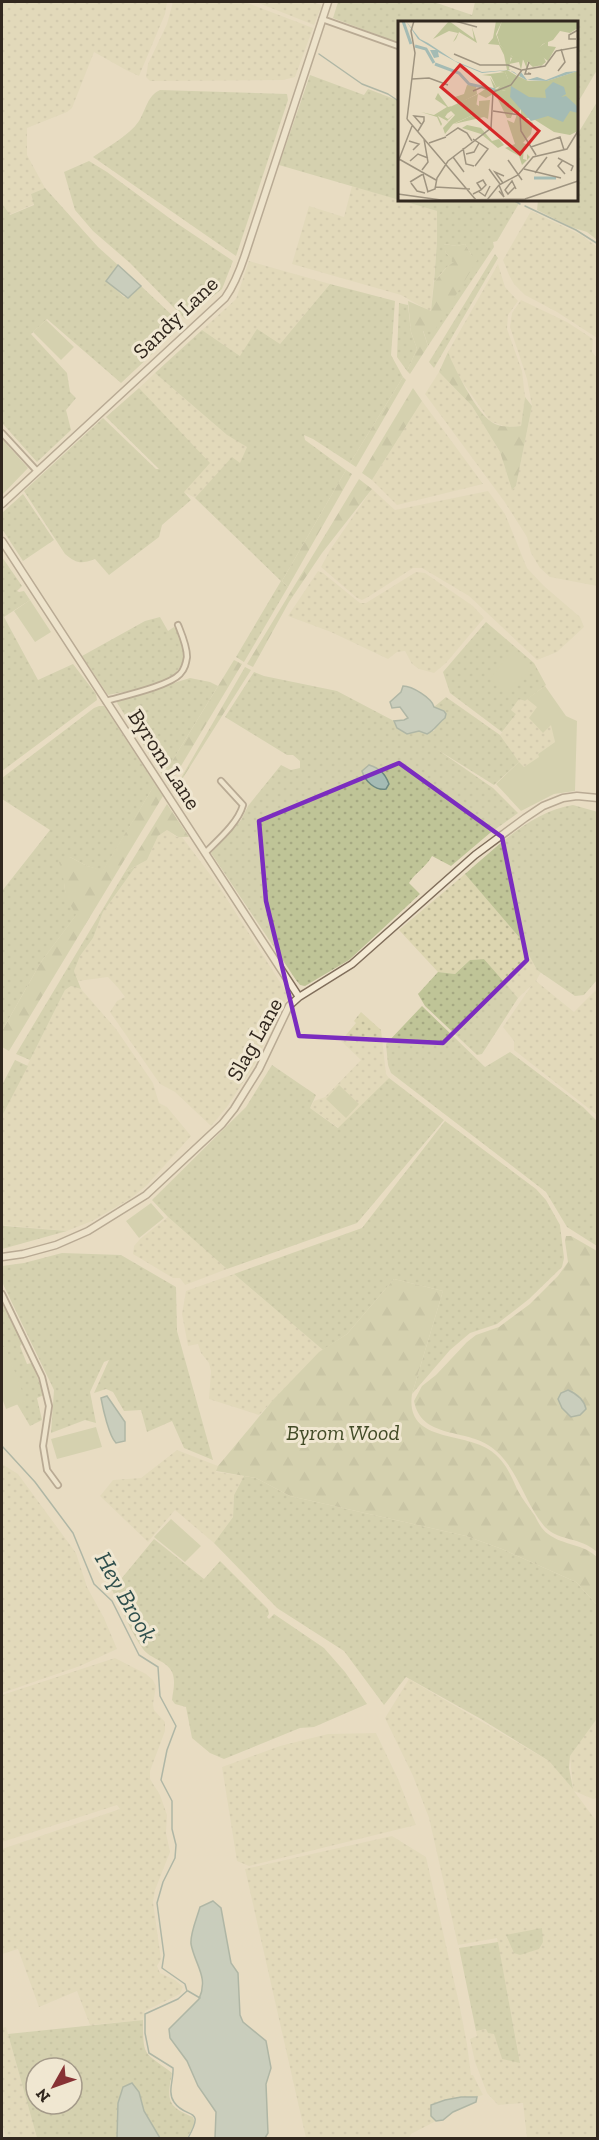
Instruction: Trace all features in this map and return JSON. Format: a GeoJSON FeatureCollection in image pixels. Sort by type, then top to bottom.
{"type":"FeatureCollection","features":[{"type":"Feature","properties":{"kind":"street","name":"Sandy Lane"},"geometry":{"type":"LineString","coordinates":[[2,504],[231,290],[236,282],[328,2]]}},
{"type":"Feature","properties":{"kind":"street"},"geometry":{"type":"LineString","coordinates":[[322,19],[398,46]]}},
{"type":"Feature","properties":{"kind":"street"},"geometry":{"type":"LineString","coordinates":[[2,433],[37,471]]}},
{"type":"Feature","properties":{"kind":"street","name":"Byrom Lane"},"geometry":{"type":"LineString","coordinates":[[2,541],[299,997]]}},
{"type":"Feature","properties":{"kind":"street"},"geometry":{"type":"LineString","coordinates":[[106,701],[179,676],[187,658],[186,646],[178,625]]}},
{"type":"Feature","properties":{"kind":"street"},"geometry":{"type":"LineString","coordinates":[[205,853],[227,831],[242,810],[243,805],[221,781]]}},
{"type":"Feature","properties":{"kind":"street","name":"Slag Lane"},"geometry":{"type":"LineString","coordinates":[[2,1257],[56,1245],[88,1231],[146,1195],[222,1124],[234,1109],[260,1068],[289,1006],[299,997],[352,964],[475,855],[525,818],[543,806],[563,798],[577,796],[597,798]]}},
{"type":"Feature","properties":{"kind":"street"},"geometry":{"type":"LineString","coordinates":[[2,1294],[42,1377],[49,1406],[43,1446],[47,1470],[58,1485]]}},
{"type":"Feature","properties":{"kind":"highlighted area"},"geometry":{"type":"Polygon","coordinates":[[[399,763],[502,837],[527,960],[443,1043],[299,1036],[266,901],[259,821],[399,763]]]}},
{"type":"Feature","properties":{"kind":"shaded area"},"geometry":{"type":"Polygon","coordinates":[[[2,2],[167,2],[165,14],[139,76],[94,52],[72,108],[27,128],[27,155],[45,188],[31,194],[34,204],[9,215],[2,205],[2,2]]]}},
{"type":"Feature","properties":{"kind":"shaded area"},"geometry":{"type":"Polygon","coordinates":[[[173,2],[245,2],[313,28],[295,77],[283,80],[150,81],[146,77],[148,64],[167,24],[173,2]]]}},
{"type":"Feature","properties":{"kind":"shaded area"},"geometry":{"type":"Polygon","coordinates":[[[256,2],[313,2],[321,7],[314,25],[256,2]]]}},
{"type":"Feature","properties":{"kind":"shaded area"},"geometry":{"type":"Polygon","coordinates":[[[352,186],[437,211],[431,312],[401,295],[292,264],[309,206],[344,217],[352,186]]]}},
{"type":"Feature","properties":{"kind":"shaded area"},"geometry":{"type":"Polygon","coordinates":[[[531,211],[581,235],[597,247],[597,338],[557,312],[525,295],[509,275],[503,260],[531,211]]]}},
{"type":"Feature","properties":{"kind":"shaded area"},"geometry":{"type":"Polygon","coordinates":[[[249,261],[330,284],[280,344],[240,356],[202,330],[236,299],[249,261]]]}},
{"type":"Feature","properties":{"kind":"shaded area"},"geometry":{"type":"Polygon","coordinates":[[[498,264],[505,287],[518,301],[508,315],[507,329],[522,371],[525,397],[521,426],[506,427],[490,421],[456,373],[448,352],[498,264]]]}},
{"type":"Feature","properties":{"kind":"shaded area"},"geometry":{"type":"Polygon","coordinates":[[[521,300],[567,322],[593,339],[592,352],[598,359],[597,586],[550,577],[540,568],[531,553],[527,537],[504,501],[425,394],[439,372],[472,406],[500,452],[512,490],[516,486],[532,406],[527,379],[510,327],[512,313],[521,300]]]}},
{"type":"Feature","properties":{"kind":"shaded area"},"geometry":{"type":"Polygon","coordinates":[[[155,373],[227,435],[248,447],[240,464],[232,458],[195,498],[184,492],[139,388],[155,373]]]}},
{"type":"Feature","properties":{"kind":"shaded area"},"geometry":{"type":"Polygon","coordinates":[[[422,401],[483,484],[397,505],[372,480],[422,401]]]}},
{"type":"Feature","properties":{"kind":"shaded area"},"geometry":{"type":"Polygon","coordinates":[[[372,489],[395,510],[488,491],[505,514],[527,568],[580,617],[584,627],[557,652],[537,660],[469,596],[422,568],[413,568],[362,600],[357,598],[321,567],[372,489]]]}},
{"type":"Feature","properties":{"kind":"shaded area"},"geometry":{"type":"Polygon","coordinates":[[[318,571],[360,603],[366,603],[416,572],[425,573],[473,606],[484,618],[446,663],[434,673],[419,669],[412,664],[405,651],[397,652],[388,659],[331,632],[288,616],[318,571]]]}},
{"type":"Feature","properties":{"kind":"shaded area"},"geometry":{"type":"Polygon","coordinates":[[[545,686],[555,742],[538,754],[540,757],[523,768],[500,735],[516,714],[511,710],[519,699],[525,701],[545,686]]]}},
{"type":"Feature","properties":{"kind":"shaded area"},"geometry":{"type":"Polygon","coordinates":[[[167,830],[177,837],[182,837],[218,885],[289,996],[281,1006],[256,1062],[227,1107],[211,1126],[175,1092],[160,1084],[110,1012],[117,1001],[125,997],[119,989],[108,977],[78,981],[74,971],[80,956],[93,938],[103,912],[136,866],[147,860],[158,836],[167,830]]]}},
{"type":"Feature","properties":{"kind":"shaded area"},"geometry":{"type":"Polygon","coordinates":[[[465,874],[519,937],[537,970],[541,972],[536,981],[574,1012],[597,989],[597,1115],[514,1050],[514,1041],[503,1027],[532,985],[518,998],[484,959],[470,960],[455,974],[438,972],[399,930],[465,874]]]}},
{"type":"Feature","properties":{"kind":"shaded area"},"geometry":{"type":"Polygon","coordinates":[[[71,986],[81,989],[116,1029],[153,1083],[159,1103],[167,1107],[191,1136],[147,1185],[130,1199],[92,1221],[67,1231],[2,1225],[2,1116],[65,990],[71,986]]]}},
{"type":"Feature","properties":{"kind":"shaded area"},"geometry":{"type":"Polygon","coordinates":[[[361,1012],[381,1030],[386,1074],[389,1078],[339,1128],[310,1108],[314,1101],[325,1097],[361,1060],[341,1041],[356,1023],[354,1021],[361,1012]]]}},
{"type":"Feature","properties":{"kind":"shaded area"},"geometry":{"type":"Polygon","coordinates":[[[168,1217],[227,1269],[185,1285],[180,1278],[173,1278],[133,1254],[134,1246],[140,1239],[168,1217]]]}},
{"type":"Feature","properties":{"kind":"shaded area"},"geometry":{"type":"Polygon","coordinates":[[[234,1274],[323,1350],[259,1415],[209,1399],[211,1371],[209,1363],[201,1353],[198,1344],[188,1346],[182,1314],[186,1291],[234,1274]]]}},
{"type":"Feature","properties":{"kind":"shaded area"},"geometry":{"type":"Polygon","coordinates":[[[177,1450],[218,1466],[216,1472],[244,1476],[234,1495],[233,1517],[214,1543],[175,1510],[148,1542],[100,1496],[113,1480],[141,1478],[177,1450]]]}},
{"type":"Feature","properties":{"kind":"shaded area"},"geometry":{"type":"Polygon","coordinates":[[[2,1464],[18,1474],[76,1553],[87,1587],[104,1618],[117,1649],[80,1666],[2,1693],[2,1464]]]}},
{"type":"Feature","properties":{"kind":"shaded area"},"geometry":{"type":"Polygon","coordinates":[[[115,1658],[153,1680],[156,1686],[154,1710],[165,1722],[165,1731],[150,1771],[150,1779],[160,1795],[167,1815],[166,1833],[170,1852],[155,1890],[153,1902],[161,1959],[157,1966],[160,1973],[175,1980],[183,1987],[180,1994],[145,2011],[143,2020],[90,2025],[77,1991],[39,2007],[18,1949],[2,1954],[2,1849],[120,1809],[117,1805],[2,1842],[2,1695],[115,1658]]]}},
{"type":"Feature","properties":{"kind":"shaded area"},"geometry":{"type":"Polygon","coordinates":[[[409,1679],[549,1761],[573,1788],[570,1756],[597,1717],[597,1798],[593,1799],[574,1791],[597,1822],[597,2138],[527,2138],[523,2103],[498,2105],[487,2093],[475,2062],[470,2039],[477,2036],[476,2031],[487,2029],[494,2033],[502,2059],[520,2062],[497,1938],[458,1945],[429,1818],[413,1776],[385,1718],[409,1679]]]}},
{"type":"Feature","properties":{"kind":"shaded area"},"geometry":{"type":"Polygon","coordinates":[[[376,1733],[398,1779],[416,1825],[249,1866],[237,1861],[222,1767],[280,1746],[328,1734],[376,1733]]]}},
{"type":"Feature","properties":{"kind":"shaded area"},"geometry":{"type":"Polygon","coordinates":[[[392,1836],[426,1857],[459,2003],[471,2075],[483,2095],[472,2098],[461,2097],[431,2116],[436,2121],[411,2134],[409,2138],[306,2138],[245,1869],[392,1836]]]}},
{"type":"Feature","properties":{"kind":"shaded area"},"geometry":{"type":"Polygon","coordinates":[[[6,2027],[24,2091],[24,2116],[31,2116],[37,2138],[6,2138],[2,2123],[2,2028],[6,2027]]]}},
{"type":"Feature","properties":{"kind":"green space"},"geometry":{"type":"Polygon","coordinates":[[[338,2],[434,2],[472,15],[475,2],[597,2],[597,70],[578,102],[578,21],[398,21],[398,43],[333,18],[338,2]]]}},
{"type":"Feature","properties":{"kind":"green space"},"geometry":{"type":"Polygon","coordinates":[[[310,75],[364,95],[368,89],[397,100],[398,96],[398,200],[279,165],[310,75]]]}},
{"type":"Feature","properties":{"kind":"green space"},"geometry":{"type":"Polygon","coordinates":[[[160,90],[287,94],[288,100],[236,256],[93,157],[135,126],[149,100],[160,90]]]}},
{"type":"Feature","properties":{"kind":"green space"},"geometry":{"type":"Polygon","coordinates":[[[597,102],[597,240],[587,232],[571,227],[537,210],[538,201],[578,201],[578,133],[597,102]]]}},
{"type":"Feature","properties":{"kind":"green space"},"geometry":{"type":"Polygon","coordinates":[[[89,161],[233,261],[222,289],[185,319],[130,263],[93,231],[75,210],[64,172],[89,161]]]}},
{"type":"Feature","properties":{"kind":"green space"},"geometry":{"type":"Polygon","coordinates":[[[45,188],[98,247],[118,265],[107,281],[124,297],[132,295],[141,286],[174,317],[181,327],[121,383],[47,319],[31,334],[67,373],[70,392],[76,398],[66,410],[71,430],[37,462],[2,423],[2,205],[10,215],[34,205],[31,194],[45,188]]]}},
{"type":"Feature","properties":{"kind":"green space"},"geometry":{"type":"Polygon","coordinates":[[[403,201],[520,201],[497,241],[493,242],[494,247],[428,346],[423,330],[472,256],[465,244],[457,246],[444,244],[446,253],[455,262],[446,268],[434,282],[437,211],[403,201]]]}},
{"type":"Feature","properties":{"kind":"green space"},"geometry":{"type":"Polygon","coordinates":[[[443,244],[457,246],[465,244],[472,256],[481,254],[434,331],[423,331],[428,346],[410,374],[407,371],[417,349],[411,332],[408,301],[431,311],[434,282],[454,262],[446,253],[443,244]]]}},
{"type":"Feature","properties":{"kind":"green space"},"geometry":{"type":"Polygon","coordinates":[[[495,254],[498,258],[434,368],[429,362],[495,254]]]}},
{"type":"Feature","properties":{"kind":"green space"},"geometry":{"type":"Polygon","coordinates":[[[330,284],[395,301],[391,355],[403,377],[350,463],[304,435],[305,440],[346,470],[282,581],[288,587],[244,662],[236,657],[281,581],[195,498],[232,457],[240,463],[247,447],[227,435],[155,373],[202,330],[240,356],[257,329],[280,344],[330,284]]]}},
{"type":"Feature","properties":{"kind":"green space"},"geometry":{"type":"Polygon","coordinates":[[[399,303],[408,305],[411,332],[417,349],[407,371],[397,357],[399,303]]]}},
{"type":"Feature","properties":{"kind":"green space"},"geometry":{"type":"Polygon","coordinates":[[[46,320],[74,347],[61,360],[33,332],[46,320]]]}},
{"type":"Feature","properties":{"kind":"green space"},"geometry":{"type":"Polygon","coordinates":[[[448,352],[460,379],[472,398],[493,423],[504,426],[521,426],[525,397],[532,406],[516,486],[512,490],[500,452],[472,406],[439,372],[448,352]]]}},
{"type":"Feature","properties":{"kind":"green space"},"geometry":{"type":"Polygon","coordinates":[[[403,377],[406,380],[356,467],[350,463],[403,377]]]}},
{"type":"Feature","properties":{"kind":"green space"},"geometry":{"type":"Polygon","coordinates":[[[139,388],[210,463],[184,492],[191,500],[162,525],[159,537],[109,575],[95,559],[79,562],[65,554],[24,491],[103,418],[156,469],[159,469],[106,417],[139,388]]]}},
{"type":"Feature","properties":{"kind":"green space"},"geometry":{"type":"Polygon","coordinates":[[[413,388],[422,401],[372,480],[362,473],[413,388]]]}},
{"type":"Feature","properties":{"kind":"green space"},"geometry":{"type":"Polygon","coordinates":[[[2,439],[28,468],[2,495],[2,439]]]}},
{"type":"Feature","properties":{"kind":"green space"},"geometry":{"type":"Polygon","coordinates":[[[346,470],[352,474],[288,587],[282,581],[346,470]]]}},
{"type":"Feature","properties":{"kind":"green space"},"geometry":{"type":"Polygon","coordinates":[[[359,479],[372,489],[322,553],[289,602],[253,667],[247,664],[359,479]]]}},
{"type":"Feature","properties":{"kind":"green space"},"geometry":{"type":"Polygon","coordinates":[[[23,494],[54,540],[23,561],[2,529],[2,513],[23,494]]]}},
{"type":"Feature","properties":{"kind":"green space"},"geometry":{"type":"Polygon","coordinates":[[[2,557],[22,586],[17,591],[24,591],[30,600],[4,617],[38,680],[73,664],[96,694],[97,700],[2,771],[2,557]]]}},
{"type":"Feature","properties":{"kind":"green space"},"geometry":{"type":"Polygon","coordinates":[[[30,600],[51,632],[35,642],[14,611],[30,600]]]}},
{"type":"Feature","properties":{"kind":"green space"},"geometry":{"type":"Polygon","coordinates":[[[160,617],[168,631],[174,627],[180,636],[184,653],[181,665],[166,680],[155,685],[108,695],[82,656],[145,621],[160,617]]]}},
{"type":"Feature","properties":{"kind":"green space"},"geometry":{"type":"Polygon","coordinates":[[[486,622],[534,663],[546,685],[525,701],[519,699],[511,710],[516,714],[502,732],[450,693],[443,672],[486,622]]]}},
{"type":"Feature","properties":{"kind":"green space"},"geometry":{"type":"Polygon","coordinates":[[[513,649],[532,668],[505,693],[490,679],[513,649]]]}},
{"type":"Feature","properties":{"kind":"green space"},"geometry":{"type":"Polygon","coordinates":[[[234,660],[242,664],[169,786],[163,776],[234,660]]]}},
{"type":"Feature","properties":{"kind":"green space"},"geometry":{"type":"Polygon","coordinates":[[[245,667],[251,670],[173,792],[245,667]]]}},
{"type":"Feature","properties":{"kind":"green space"},"geometry":{"type":"Polygon","coordinates":[[[254,672],[337,691],[411,732],[434,731],[437,724],[445,718],[434,707],[446,697],[500,735],[519,762],[494,785],[438,750],[493,788],[518,813],[451,866],[432,856],[409,883],[420,894],[349,960],[305,986],[300,985],[296,980],[211,853],[241,820],[248,806],[281,765],[291,770],[300,768],[300,761],[293,755],[287,755],[225,717],[254,672]]]}},
{"type":"Feature","properties":{"kind":"green space"},"geometry":{"type":"Polygon","coordinates":[[[190,678],[218,686],[163,776],[116,701],[190,678]]]}},
{"type":"Feature","properties":{"kind":"green space"},"geometry":{"type":"Polygon","coordinates":[[[545,686],[566,716],[577,721],[575,791],[554,794],[521,811],[496,784],[519,762],[524,767],[555,742],[551,725],[543,733],[529,718],[537,707],[527,699],[545,686]]]}},
{"type":"Feature","properties":{"kind":"green space"},"geometry":{"type":"Polygon","coordinates":[[[99,706],[104,706],[155,784],[103,871],[70,857],[64,887],[77,914],[41,962],[2,1031],[2,891],[50,830],[2,799],[2,778],[99,706]]]}},
{"type":"Feature","properties":{"kind":"green space"},"geometry":{"type":"Polygon","coordinates":[[[155,784],[163,796],[9,1051],[2,1047],[2,1031],[41,962],[76,915],[66,897],[59,862],[70,857],[87,866],[103,870],[155,784]]]}},
{"type":"Feature","properties":{"kind":"green space"},"geometry":{"type":"Polygon","coordinates":[[[167,804],[189,837],[178,837],[167,830],[158,836],[147,860],[125,872],[167,804]]]}},
{"type":"Feature","properties":{"kind":"green space"},"geometry":{"type":"Polygon","coordinates":[[[573,805],[598,812],[597,980],[584,995],[575,996],[537,970],[519,937],[465,874],[502,842],[529,823],[543,815],[573,805]]]}},
{"type":"Feature","properties":{"kind":"green space"},"geometry":{"type":"Polygon","coordinates":[[[136,866],[103,912],[93,938],[80,956],[74,971],[81,989],[71,986],[65,990],[30,1060],[16,1054],[125,872],[136,866]]]}},
{"type":"Feature","properties":{"kind":"green space"},"geometry":{"type":"Polygon","coordinates":[[[484,959],[518,998],[482,1054],[477,1055],[425,1006],[418,994],[438,972],[455,974],[470,960],[484,959]]]}},
{"type":"Feature","properties":{"kind":"green space"},"geometry":{"type":"Polygon","coordinates":[[[422,1006],[485,1067],[510,1052],[583,1107],[597,1121],[597,1246],[567,1227],[546,1192],[391,1073],[386,1044],[422,1006]]]}},
{"type":"Feature","properties":{"kind":"green space"},"geometry":{"type":"Polygon","coordinates":[[[15,1060],[28,1066],[2,1116],[2,1085],[15,1060]]]}},
{"type":"Feature","properties":{"kind":"green space"},"geometry":{"type":"Polygon","coordinates":[[[272,1065],[316,1095],[310,1108],[338,1128],[389,1078],[444,1120],[357,1223],[227,1269],[152,1200],[246,1107],[272,1065]]]}},
{"type":"Feature","properties":{"kind":"green space"},"geometry":{"type":"Polygon","coordinates":[[[339,1085],[359,1104],[346,1118],[326,1099],[339,1085]]]}},
{"type":"Feature","properties":{"kind":"green space"},"geometry":{"type":"Polygon","coordinates":[[[445,1121],[536,1189],[546,1200],[560,1225],[564,1258],[562,1267],[529,1299],[497,1324],[470,1333],[450,1350],[412,1394],[443,1291],[394,1279],[347,1334],[323,1350],[234,1274],[362,1228],[445,1121]]]}},
{"type":"Feature","properties":{"kind":"green space"},"geometry":{"type":"Polygon","coordinates":[[[151,1203],[164,1218],[139,1238],[126,1221],[151,1203]]]}},
{"type":"Feature","properties":{"kind":"green space"},"geometry":{"type":"Polygon","coordinates":[[[2,1225],[5,1226],[67,1231],[2,1249],[2,1225]]]}},
{"type":"Feature","properties":{"kind":"green space"},"geometry":{"type":"Polygon","coordinates":[[[566,1236],[571,1236],[597,1251],[597,1552],[583,1543],[551,1532],[537,1517],[513,1473],[498,1453],[478,1440],[434,1427],[418,1413],[414,1401],[422,1386],[436,1375],[467,1342],[476,1335],[499,1327],[530,1304],[558,1276],[568,1262],[566,1236]]]}},
{"type":"Feature","properties":{"kind":"green space"},"geometry":{"type":"Polygon","coordinates":[[[62,1253],[121,1255],[176,1287],[177,1331],[213,1460],[184,1448],[172,1421],[147,1432],[141,1410],[124,1411],[113,1392],[106,1389],[94,1393],[109,1360],[104,1362],[90,1392],[96,1423],[85,1420],[51,1433],[54,1390],[2,1282],[2,1266],[62,1253]]]}},
{"type":"Feature","properties":{"kind":"green space","name":"Byrom Wood"},"geometry":{"type":"Polygon","coordinates":[[[394,1279],[443,1291],[412,1394],[412,1409],[417,1420],[426,1428],[437,1433],[477,1444],[494,1453],[506,1467],[540,1526],[554,1538],[586,1550],[598,1558],[597,1605],[576,1582],[502,1549],[466,1536],[290,1496],[256,1478],[216,1471],[273,1400],[319,1352],[347,1334],[394,1279]]]}},
{"type":"Feature","properties":{"kind":"green space"},"geometry":{"type":"Polygon","coordinates":[[[2,1300],[22,1340],[23,1343],[20,1346],[27,1364],[32,1363],[44,1395],[37,1398],[42,1420],[30,1426],[17,1404],[25,1401],[5,1347],[2,1348],[2,1300]]]}},
{"type":"Feature","properties":{"kind":"green space"},"geometry":{"type":"Polygon","coordinates":[[[5,1346],[26,1401],[6,1409],[2,1398],[2,1348],[5,1346]]]}},
{"type":"Feature","properties":{"kind":"green space"},"geometry":{"type":"Polygon","coordinates":[[[96,1427],[102,1447],[57,1459],[51,1439],[96,1427]]]}},
{"type":"Feature","properties":{"kind":"green space"},"geometry":{"type":"Polygon","coordinates":[[[244,1476],[256,1478],[290,1496],[466,1536],[502,1549],[576,1582],[597,1605],[598,1717],[570,1756],[569,1768],[573,1789],[549,1761],[406,1677],[384,1705],[344,1651],[277,1608],[214,1543],[233,1517],[234,1495],[244,1476]]]}},
{"type":"Feature","properties":{"kind":"green space"},"geometry":{"type":"Polygon","coordinates":[[[171,1519],[201,1546],[185,1562],[154,1537],[171,1519]]]}},
{"type":"Feature","properties":{"kind":"green space"},"geometry":{"type":"Polygon","coordinates":[[[154,1539],[204,1579],[220,1561],[268,1609],[269,1619],[274,1614],[324,1648],[345,1672],[367,1704],[314,1727],[300,1728],[224,1759],[210,1753],[192,1738],[186,1707],[175,1704],[172,1700],[174,1682],[172,1672],[143,1649],[112,1590],[154,1539]]]}},
{"type":"Feature","properties":{"kind":"green space"},"geometry":{"type":"Polygon","coordinates":[[[542,1928],[543,1942],[539,1949],[520,1955],[514,1953],[506,1935],[542,1928]]]}},
{"type":"Feature","properties":{"kind":"green space"},"geometry":{"type":"Polygon","coordinates":[[[498,1942],[520,2063],[502,2059],[494,2034],[488,2033],[486,2029],[476,2031],[459,1948],[498,1942]]]}},
{"type":"Feature","properties":{"kind":"green space"},"geometry":{"type":"Polygon","coordinates":[[[143,2020],[147,2053],[172,2073],[169,2089],[170,2101],[178,2109],[193,2117],[195,2123],[187,2138],[37,2138],[31,2116],[84,2116],[84,2056],[24,2056],[24,2091],[8,2034],[143,2020]]]}},
{"type":"Feature","properties":{"kind":"water"},"geometry":{"type":"Polygon","coordinates":[[[118,265],[141,286],[128,298],[106,281],[118,265]]]}},
{"type":"Feature","properties":{"kind":"water"},"geometry":{"type":"Polygon","coordinates":[[[403,686],[421,693],[430,700],[434,707],[446,714],[445,718],[427,734],[419,731],[407,734],[397,728],[394,721],[408,718],[400,707],[392,708],[390,702],[401,692],[403,686]]]}},
{"type":"Feature","properties":{"kind":"water"},"geometry":{"type":"Polygon","coordinates":[[[369,765],[384,774],[389,784],[386,789],[374,787],[365,778],[362,771],[369,765]]]}},
{"type":"Feature","properties":{"kind":"water"},"geometry":{"type":"Polygon","coordinates":[[[568,1390],[584,1402],[586,1409],[580,1415],[571,1417],[562,1408],[558,1399],[561,1393],[568,1390]]]}},
{"type":"Feature","properties":{"kind":"water"},"geometry":{"type":"Polygon","coordinates":[[[107,1396],[125,1422],[125,1441],[116,1443],[111,1435],[101,1398],[107,1396]]]}},
{"type":"Feature","properties":{"kind":"water"},"geometry":{"type":"Polygon","coordinates":[[[213,1901],[221,1908],[231,1963],[238,1973],[240,2015],[243,2022],[266,2041],[271,2068],[266,2084],[268,2133],[265,2138],[215,2138],[216,2112],[198,2086],[187,2061],[170,2038],[169,2029],[199,1999],[202,1991],[202,1977],[191,1940],[200,1907],[213,1901]]]}},
{"type":"Feature","properties":{"kind":"water"},"geometry":{"type":"Polygon","coordinates":[[[132,2083],[139,2092],[144,2111],[160,2138],[117,2138],[118,2103],[123,2087],[132,2083]]]}},
{"type":"Feature","properties":{"kind":"water"},"geometry":{"type":"Polygon","coordinates":[[[461,2097],[477,2097],[476,2102],[453,2112],[443,2120],[436,2121],[431,2116],[431,2105],[461,2097]]]}},
{"type":"Feature","properties":{"kind":"waterway"},"geometry":{"type":"LineString","coordinates":[[319,54],[362,84],[388,94],[398,101]]}},
{"type":"Feature","properties":{"kind":"waterway"},"geometry":{"type":"LineString","coordinates":[[515,201],[520,204]]}},
{"type":"Feature","properties":{"kind":"waterway"},"geometry":{"type":"LineString","coordinates":[[525,206],[576,230],[598,244]]}},
{"type":"Feature","properties":{"kind":"waterway","name":"Hey Brook"},"geometry":{"type":"LineString","coordinates":[[2,1446],[35,1482],[73,1533],[94,1584],[112,1601],[139,1655],[158,1667],[160,1696],[176,1726],[167,1750],[161,1780],[172,1801],[175,1858],[163,1882],[157,1903],[164,1955],[162,1968],[185,1984],[187,1991],[178,1999],[145,2014],[145,2033],[149,2053],[173,2068],[171,2090],[174,2102],[195,2117],[188,2138]]}},
{"type":"Feature","properties":{"kind":"waterway"},"geometry":{"type":"LineString","coordinates":[[188,1991],[200,1998]]}}]}
